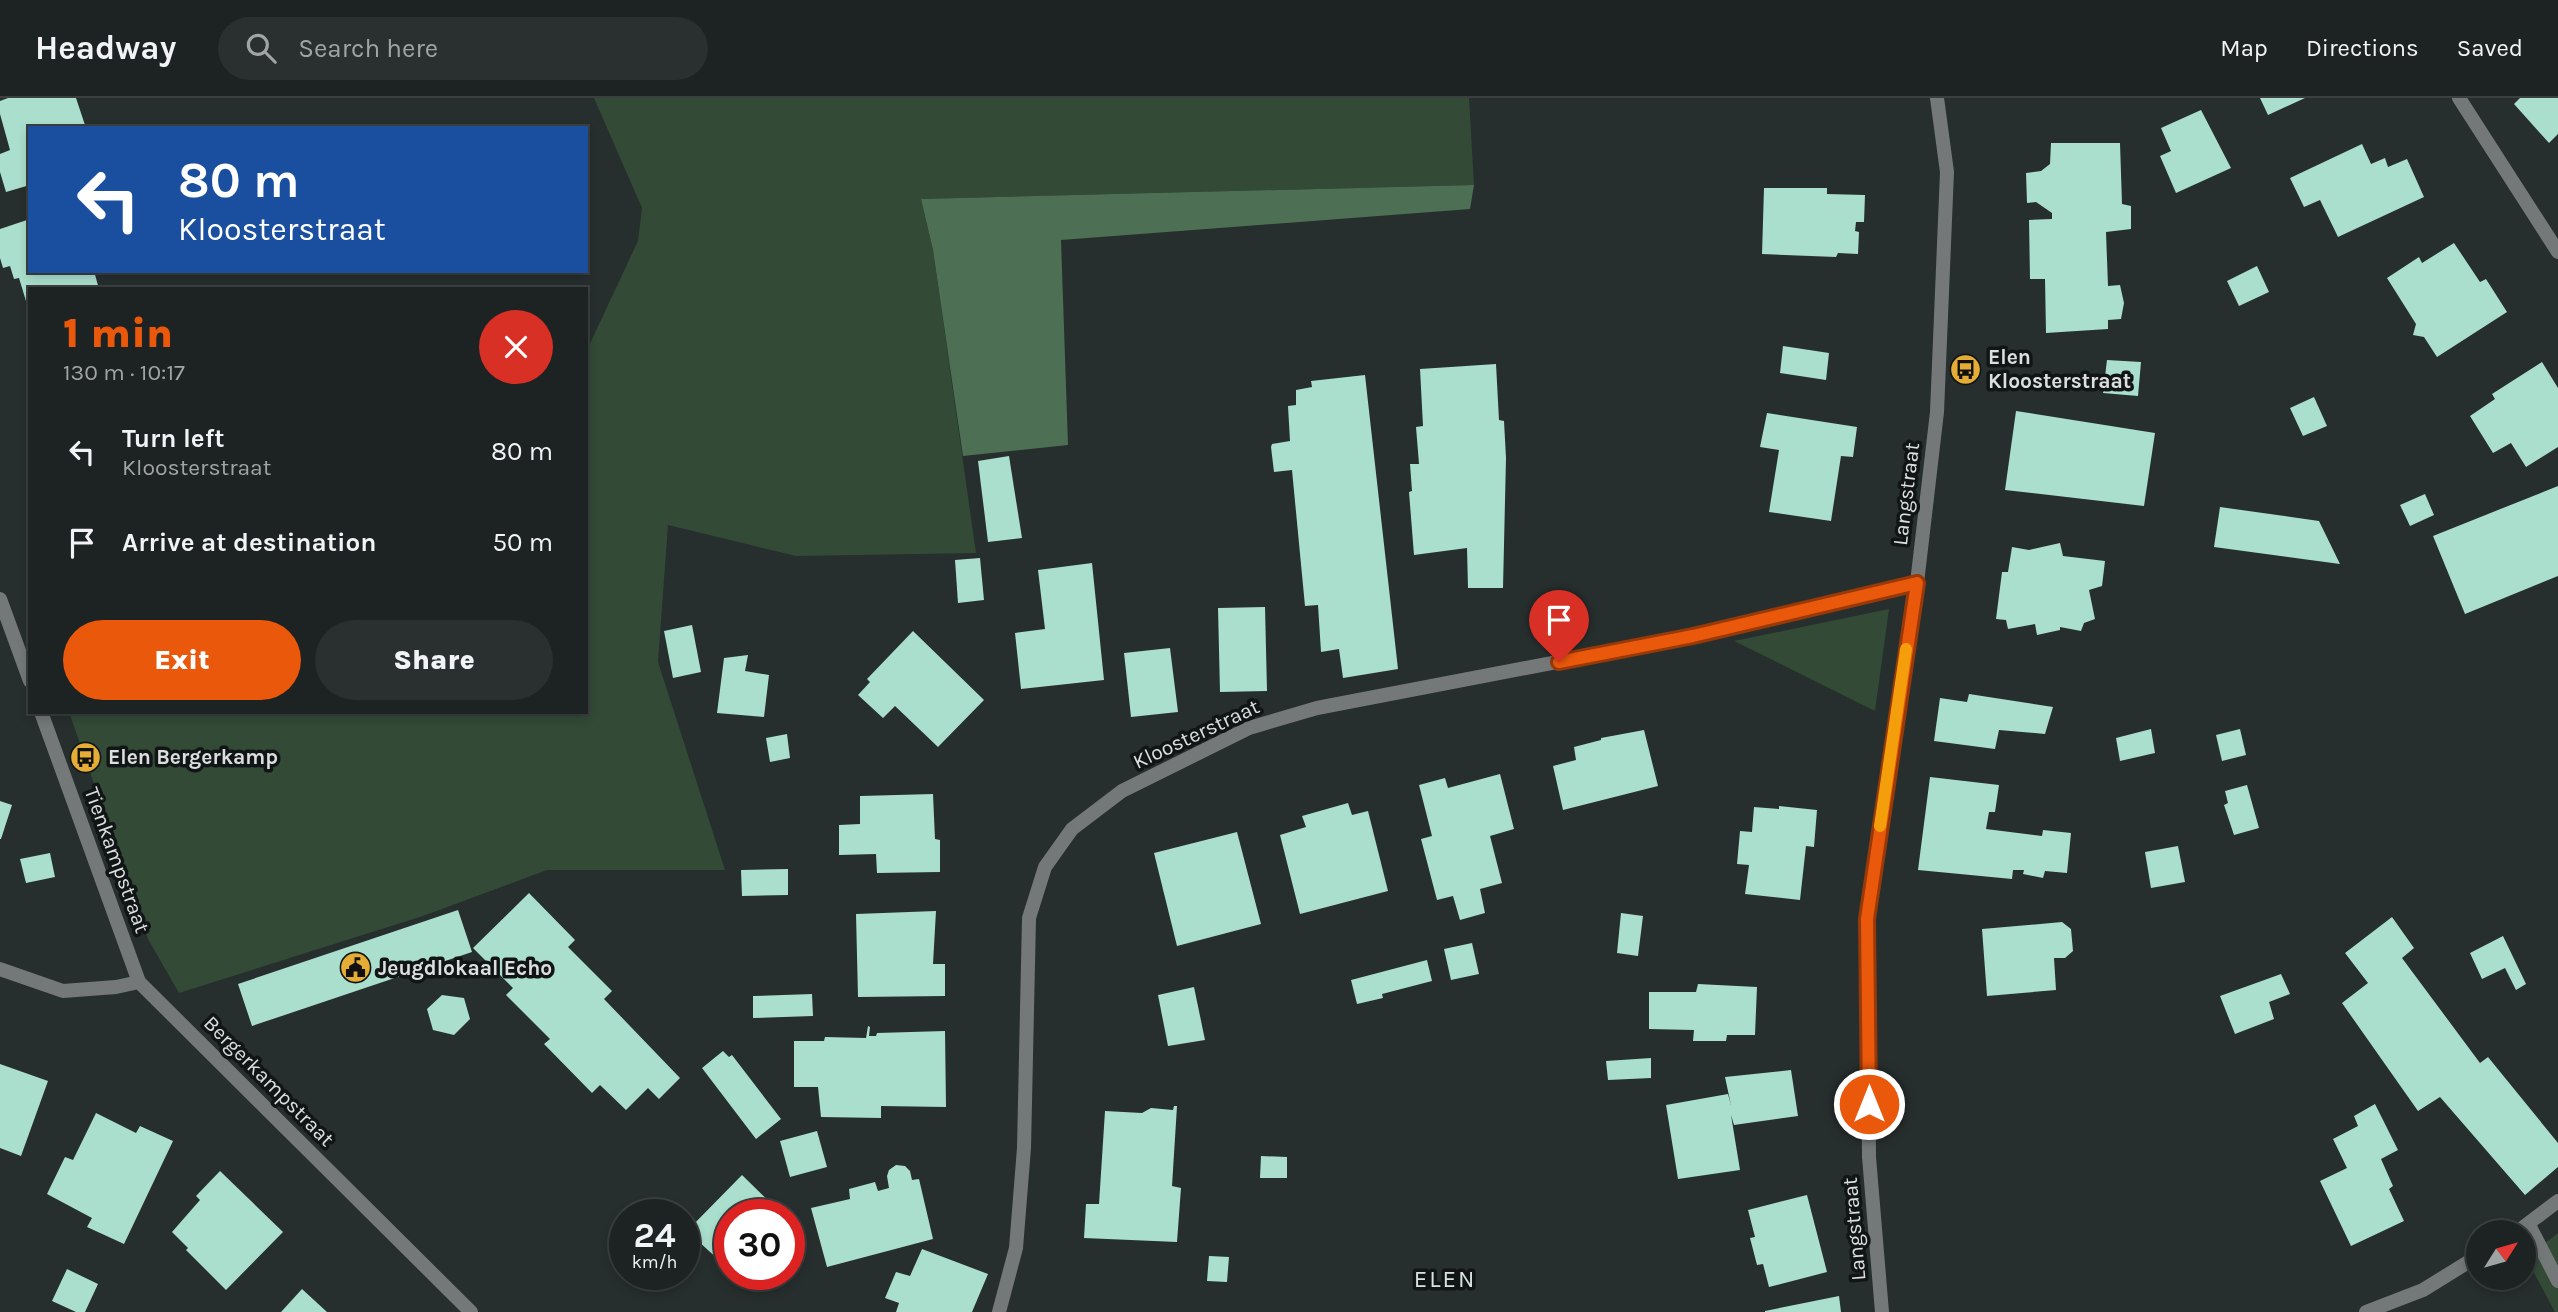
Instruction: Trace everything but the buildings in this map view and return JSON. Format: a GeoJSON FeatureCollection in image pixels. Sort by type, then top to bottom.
{"type":"FeatureCollection","features":[{"type":"Feature","properties":{"kind":"street","name":"Langstraat"},"geometry":{"type":"LineString","coordinates":[[1882,1312],[1869,1157],[1867,919],[1917,583],[1937,412],[1947,172],[1937,98]]}},
{"type":"Feature","properties":{"kind":"street"},"geometry":{"type":"LineString","coordinates":[[2459,98],[2558,252]]}},
{"type":"Feature","properties":{"kind":"street","name":"Kloosterstraat"},"geometry":{"type":"LineString","coordinates":[[999,1312],[1016,1248],[1024,1148],[1029,918],[1045,867],[1072,829],[1122,791],[1249,729],[1317,708],[1693,636],[1917,583]]}},
{"type":"Feature","properties":{"kind":"street"},"geometry":{"type":"LineString","coordinates":[[0,599],[28,676]]}},
{"type":"Feature","properties":{"kind":"street","name":"Tienkampstraat"},"geometry":{"type":"LineString","coordinates":[[42,714],[139,982]]}},
{"type":"Feature","properties":{"kind":"street"},"geometry":{"type":"LineString","coordinates":[[0,969],[62,991],[116,987],[139,982]]}},
{"type":"Feature","properties":{"kind":"street","name":"Bergerkampstraat"},"geometry":{"type":"LineString","coordinates":[[139,982],[471,1312]]}},
{"type":"Feature","properties":{"kind":"street"},"geometry":{"type":"LineString","coordinates":[[2533,1220],[2558,1201]]}},
{"type":"Feature","properties":{"kind":"street"},"geometry":{"type":"LineString","coordinates":[[2536,1248],[2558,1281]]}},
{"type":"Feature","properties":{"kind":"street"},"geometry":{"type":"LineString","coordinates":[[2366,1312],[2423,1290],[2466,1263]]}},
{"type":"Feature","properties":{"kind":"green space"},"geometry":{"type":"Polygon","coordinates":[[[594,98],[1469,98],[1474,185],[921,199],[933,250],[976,553],[796,556],[668,525],[658,662],[725,870],[547,870],[423,916],[179,993],[148,939],[70,714],[588,714],[588,348],[638,241],[642,208],[594,98]]]}},
{"type":"Feature","properties":{"kind":"green space"},"geometry":{"type":"Polygon","coordinates":[[[1474,185],[1470,209],[1061,240],[1068,445],[963,456],[933,250],[921,199],[1474,185]]]}},
{"type":"Feature","properties":{"kind":"green space"},"geometry":{"type":"Polygon","coordinates":[[[1889,609],[1875,711],[1734,641],[1889,609]]]}},
{"type":"Feature","properties":{"kind":"green space"},"geometry":{"type":"Polygon","coordinates":[[[2558,1233],[2558,1312],[2555,1312],[2536,1277],[2536,1250],[2558,1233]]]}},
{"type":"Feature","properties":{"kind":"slow traffic"},"geometry":{"type":"LineString","coordinates":[[1880,826],[1906,649]]}},
{"type":"Feature","properties":{"kind":"place","name":"Elen Kloosterstraat"},"geometry":{"type":"Point","coordinates":[1965,369]}},
{"type":"Feature","properties":{"kind":"place","name":"Elen Bergerkamp"},"geometry":{"type":"Point","coordinates":[85,757]}},
{"type":"Feature","properties":{"kind":"place","name":"Jeugdlokaal Echo"},"geometry":{"type":"Point","coordinates":[355,968]}},
{"type":"Feature","properties":{"kind":"district","name":"ELEN"},"geometry":{"type":"Point","coordinates":[1445,1279]}},
{"type":"Feature","properties":{"kind":"route"},"geometry":{"type":"LineString","coordinates":[[1559,662],[1693,636],[1917,583],[1867,919],[1869,1104]]}}]}
